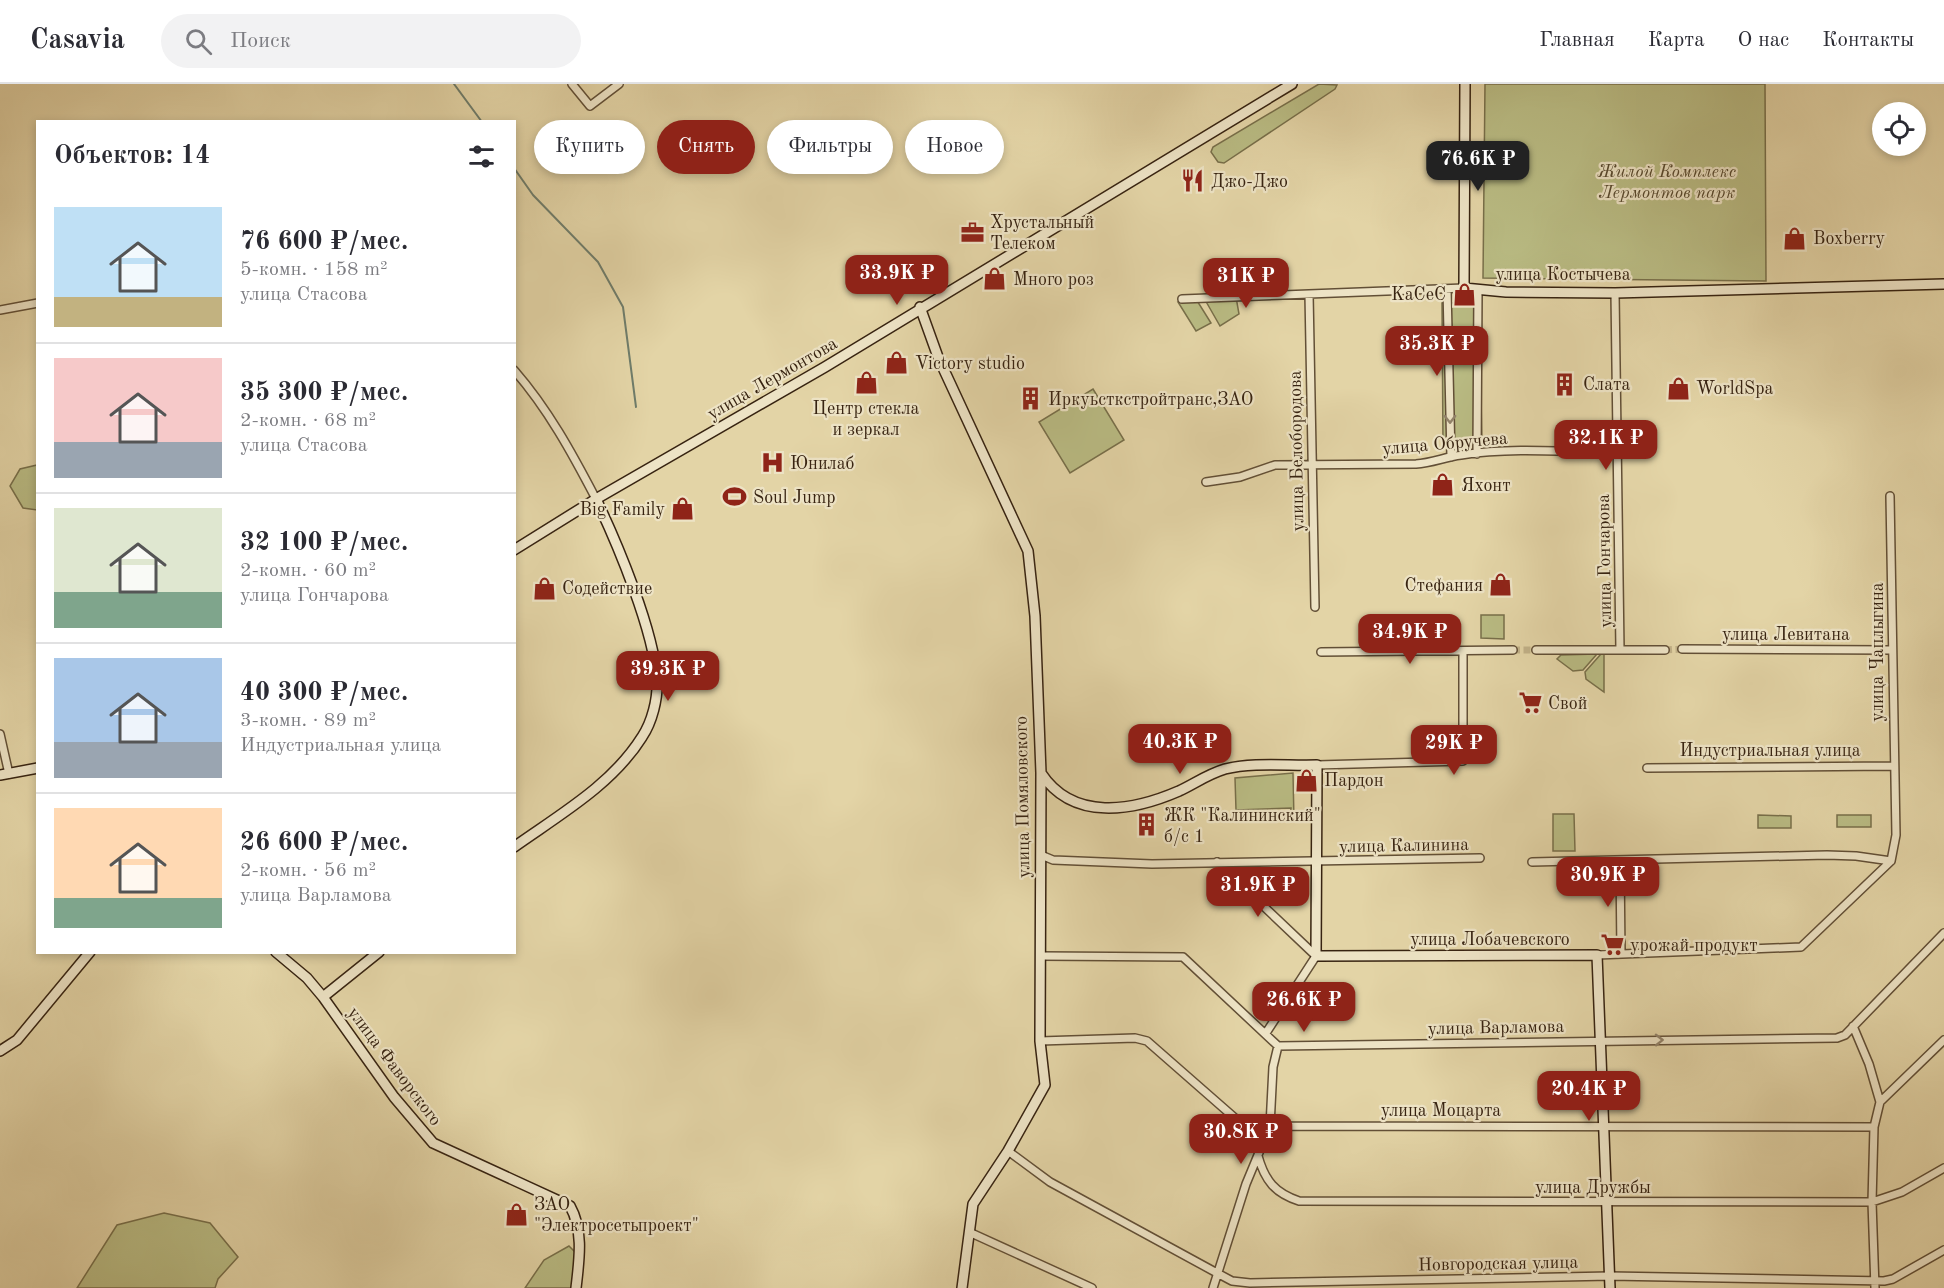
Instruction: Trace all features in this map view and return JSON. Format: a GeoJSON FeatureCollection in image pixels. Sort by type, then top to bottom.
{"type":"FeatureCollection","features":[{"type":"Feature","properties":{"kind":"street"},"geometry":{"type":"LineString","coordinates":[[572,84],[590,106],[619,84]]}},
{"type":"Feature","properties":{"kind":"street","name":"улица Лермонтова"},"geometry":{"type":"LineString","coordinates":[[516,549],[596,499],[825,367],[920,307],[1292,84]]}},
{"type":"Feature","properties":{"kind":"street"},"geometry":{"type":"LineString","coordinates":[[1464,84],[1464,288]]}},
{"type":"Feature","properties":{"kind":"street","name":"улица Костычева"},"geometry":{"type":"LineString","coordinates":[[1182,299],[1464,288],[1615,292],[1944,284]]}},
{"type":"Feature","properties":{"kind":"street"},"geometry":{"type":"LineString","coordinates":[[1447,289],[1451,457]]}},
{"type":"Feature","properties":{"kind":"street"},"geometry":{"type":"LineString","coordinates":[[1477,454],[1478,290]]}},
{"type":"Feature","properties":{"kind":"street","name":"улица Гончарова"},"geometry":{"type":"LineString","coordinates":[[1615,292],[1620,650]]}},
{"type":"Feature","properties":{"kind":"street","name":"улица Белобородова"},"geometry":{"type":"LineString","coordinates":[[1309,294],[1315,607]]}},
{"type":"Feature","properties":{"kind":"street"},"geometry":{"type":"LineString","coordinates":[[0,310],[36,303]]}},
{"type":"Feature","properties":{"kind":"street","name":"улица Помяловского"},"geometry":{"type":"LineString","coordinates":[[920,307],[938,357],[1028,552],[1035,616],[1041,774],[1040,1041],[1043,1090],[1008,1151],[973,1204],[962,1288]]}},
{"type":"Feature","properties":{"kind":"street"},"geometry":{"type":"LineString","coordinates":[[516,371],[538,397],[576,459],[596,499],[642,616],[654,658],[657,682],[652,716],[633,750],[600,785],[516,846]]}},
{"type":"Feature","properties":{"kind":"street","name":"улица Обручева"},"geometry":{"type":"LineString","coordinates":[[1206,482],[1240,477],[1275,465],[1425,463],[1477,454],[1617,453]]}},
{"type":"Feature","properties":{"kind":"street","name":"улица Чаплыгина"},"geometry":{"type":"LineString","coordinates":[[1890,496],[1892,766],[1896,835],[1895,850],[1891,861]]}},
{"type":"Feature","properties":{"kind":"street","name":"улица Левитана"},"geometry":{"type":"LineString","coordinates":[[1682,649],[1891,650]]}},
{"type":"Feature","properties":{"kind":"street"},"geometry":{"type":"LineString","coordinates":[[1322,652],[1513,650]]}},
{"type":"Feature","properties":{"kind":"street"},"geometry":{"type":"LineString","coordinates":[[1536,650],[1665,650]]}},
{"type":"Feature","properties":{"kind":"street"},"geometry":{"type":"LineString","coordinates":[[1041,774],[1057,791],[1082,805],[1097,809],[1115,809],[1137,805],[1178,791],[1206,776],[1228,769],[1463,761],[1463,652]]}},
{"type":"Feature","properties":{"kind":"street"},"geometry":{"type":"LineString","coordinates":[[0,734],[4,775],[36,768]]}},
{"type":"Feature","properties":{"kind":"street"},"geometry":{"type":"LineString","coordinates":[[1266,1033],[1316,956],[1317,765]]}},
{"type":"Feature","properties":{"kind":"street","name":"Индустриальная улица"},"geometry":{"type":"LineString","coordinates":[[1647,768],[1892,766]]}},
{"type":"Feature","properties":{"kind":"street","name":"улица Калинина"},"geometry":{"type":"LineString","coordinates":[[1041,855],[1053,860],[1152,864],[1480,858]]}},
{"type":"Feature","properties":{"kind":"street"},"geometry":{"type":"LineString","coordinates":[[1532,862],[1620,862],[1643,859],[1827,855],[1891,861]]}},
{"type":"Feature","properties":{"kind":"street","name":"улица Лобачевского"},"geometry":{"type":"LineString","coordinates":[[1316,956],[1597,955],[1801,947],[1891,861]]}},
{"type":"Feature","properties":{"kind":"street"},"geometry":{"type":"LineString","coordinates":[[1217,862],[1316,956]]}},
{"type":"Feature","properties":{"kind":"street"},"geometry":{"type":"LineString","coordinates":[[1620,862],[1621,954]]}},
{"type":"Feature","properties":{"kind":"street","name":"улица Варламова"},"geometry":{"type":"LineString","coordinates":[[1278,1046],[1837,1038],[1853,1026],[1944,933]]}},
{"type":"Feature","properties":{"kind":"street"},"geometry":{"type":"LineString","coordinates":[[0,1051],[17,1040],[88,954]]}},
{"type":"Feature","properties":{"kind":"street","name":"улица Фаворского"},"geometry":{"type":"LineString","coordinates":[[278,954],[301,972],[323,997],[394,1097],[434,1143],[570,1206],[576,1216],[580,1248],[576,1288]]}},
{"type":"Feature","properties":{"kind":"street"},"geometry":{"type":"LineString","coordinates":[[323,997],[377,954]]}},
{"type":"Feature","properties":{"kind":"street"},"geometry":{"type":"LineString","coordinates":[[1597,955],[1610,1288]]}},
{"type":"Feature","properties":{"kind":"street"},"geometry":{"type":"LineString","coordinates":[[1041,956],[1183,957],[1278,1046],[1273,1066],[1270,1126],[1246,1184],[1216,1273],[1214,1288]]}},
{"type":"Feature","properties":{"kind":"street"},"geometry":{"type":"LineString","coordinates":[[1853,1026],[1869,1064],[1880,1102],[1874,1127],[1872,1202],[1875,1284]]}},
{"type":"Feature","properties":{"kind":"street","name":"улица Моцарта"},"geometry":{"type":"LineString","coordinates":[[1040,1041],[1135,1038],[1147,1041],[1244,1126],[1874,1127]]}},
{"type":"Feature","properties":{"kind":"street"},"geometry":{"type":"LineString","coordinates":[[1880,1102],[1944,1040]]}},
{"type":"Feature","properties":{"kind":"street","name":"Новгородская улица"},"geometry":{"type":"LineString","coordinates":[[1008,1151],[1050,1182],[1216,1273],[1232,1281],[1250,1283],[1610,1276],[1875,1284],[1893,1279],[1944,1250]]}},
{"type":"Feature","properties":{"kind":"street","name":"улица Дружбы"},"geometry":{"type":"LineString","coordinates":[[1258,1156],[1268,1183],[1283,1196],[1299,1201],[1872,1202],[1902,1192],[1944,1168]]}},
{"type":"Feature","properties":{"kind":"street"},"geometry":{"type":"LineString","coordinates":[[969,1232],[1092,1288]]}},
{"type":"Feature","properties":{"kind":"green space"},"geometry":{"type":"Polygon","coordinates":[[[1319,84],[1337,85],[1335,89],[1224,163],[1218,162],[1211,152],[1213,147],[1319,84]]]}},
{"type":"Feature","properties":{"kind":"green space","name":"Жилой Комплекс Лермонтов парк"},"geometry":{"type":"Polygon","coordinates":[[[1485,84],[1765,84],[1766,281],[1483,278],[1485,84]]]}},
{"type":"Feature","properties":{"kind":"green space"},"geometry":{"type":"Polygon","coordinates":[[[1236,297],[1239,314],[1220,326],[1204,298],[1236,297]]]}},
{"type":"Feature","properties":{"kind":"green space"},"geometry":{"type":"Polygon","coordinates":[[[1196,299],[1211,323],[1196,331],[1178,302],[1196,299]]]}},
{"type":"Feature","properties":{"kind":"green space"},"geometry":{"type":"Polygon","coordinates":[[[1442,303],[1479,303],[1482,444],[1443,445],[1442,303]]]}},
{"type":"Feature","properties":{"kind":"green space"},"geometry":{"type":"Polygon","coordinates":[[[1093,389],[1124,440],[1070,473],[1039,422],[1093,389]]]}},
{"type":"Feature","properties":{"kind":"green space"},"geometry":{"type":"Polygon","coordinates":[[[36,465],[36,510],[23,508],[10,486],[20,469],[36,465]]]}},
{"type":"Feature","properties":{"kind":"green space"},"geometry":{"type":"Polygon","coordinates":[[[1481,615],[1504,615],[1504,639],[1481,638],[1481,615]]]}},
{"type":"Feature","properties":{"kind":"green space"},"geometry":{"type":"Polygon","coordinates":[[[1597,654],[1583,670],[1573,671],[1557,659],[1561,655],[1597,654]]]}},
{"type":"Feature","properties":{"kind":"green space"},"geometry":{"type":"Polygon","coordinates":[[[1601,654],[1604,654],[1604,692],[1586,679],[1585,672],[1601,654]]]}},
{"type":"Feature","properties":{"kind":"green space"},"geometry":{"type":"Polygon","coordinates":[[[1293,773],[1294,821],[1290,821],[1291,808],[1236,810],[1235,778],[1293,773]]]}},
{"type":"Feature","properties":{"kind":"green space"},"geometry":{"type":"Polygon","coordinates":[[[1553,814],[1574,814],[1575,851],[1553,851],[1553,814]]]}},
{"type":"Feature","properties":{"kind":"green space"},"geometry":{"type":"Polygon","coordinates":[[[1758,815],[1791,816],[1791,828],[1758,828],[1758,815]]]}},
{"type":"Feature","properties":{"kind":"green space"},"geometry":{"type":"Polygon","coordinates":[[[1837,815],[1871,815],[1871,827],[1837,827],[1837,815]]]}},
{"type":"Feature","properties":{"kind":"green space"},"geometry":{"type":"Polygon","coordinates":[[[164,1213],[210,1223],[238,1257],[218,1279],[215,1288],[77,1288],[117,1225],[164,1213]]]}},
{"type":"Feature","properties":{"kind":"green space"},"geometry":{"type":"Polygon","coordinates":[[[569,1246],[580,1257],[575,1288],[525,1288],[544,1260],[569,1246]]]}},
{"type":"Feature","properties":{"kind":"waterway"},"geometry":{"type":"LineString","coordinates":[[454,84],[481,120]]}},
{"type":"Feature","properties":{"kind":"waterway"},"geometry":{"type":"LineString","coordinates":[[516,171],[533,195],[598,262],[623,307],[636,407]]}},
{"type":"Feature","properties":{"kind":"tunnel"},"geometry":{"type":"LineString","coordinates":[[1665,650],[1682,649]]}},
{"type":"Feature","properties":{"kind":"tunnel"},"geometry":{"type":"LineString","coordinates":[[1513,650],[1536,650]]}},
{"type":"Feature","properties":{"kind":"place","name":"Джо-Джо"},"geometry":{"type":"Point","coordinates":[1193,181]}},
{"type":"Feature","properties":{"kind":"place","name":"Хрустальный Телеком"},"geometry":{"type":"Point","coordinates":[972,232]}},
{"type":"Feature","properties":{"kind":"place","name":"Boxberry"},"geometry":{"type":"Point","coordinates":[1795,238]}},
{"type":"Feature","properties":{"kind":"place","name":"Много роз"},"geometry":{"type":"Point","coordinates":[995,279]}},
{"type":"Feature","properties":{"kind":"place","name":"KaCeC"},"geometry":{"type":"Point","coordinates":[1464,294]}},
{"type":"Feature","properties":{"kind":"place","name":"Victory studio"},"geometry":{"type":"Point","coordinates":[897,363]}},
{"type":"Feature","properties":{"kind":"place","name":"Центр стекла и зеркал"},"geometry":{"type":"Point","coordinates":[866,382]}},
{"type":"Feature","properties":{"kind":"place","name":"Слата"},"geometry":{"type":"Point","coordinates":[1565,384]}},
{"type":"Feature","properties":{"kind":"place","name":"WorldSpa"},"geometry":{"type":"Point","coordinates":[1678,388]}},
{"type":"Feature","properties":{"kind":"place","name":"Иркуьсткстройтранс,ЗАО"},"geometry":{"type":"Point","coordinates":[1030,399]}},
{"type":"Feature","properties":{"kind":"place","name":"Юнилаб"},"geometry":{"type":"Point","coordinates":[772,463]}},
{"type":"Feature","properties":{"kind":"place","name":"Яхонт"},"geometry":{"type":"Point","coordinates":[1443,485]}},
{"type":"Feature","properties":{"kind":"place","name":"Soul Jump"},"geometry":{"type":"Point","coordinates":[735,497]}},
{"type":"Feature","properties":{"kind":"place","name":"Big Family"},"geometry":{"type":"Point","coordinates":[683,509]}},
{"type":"Feature","properties":{"kind":"place","name":"Стефания"},"geometry":{"type":"Point","coordinates":[1501,585]}},
{"type":"Feature","properties":{"kind":"place","name":"Содействие"},"geometry":{"type":"Point","coordinates":[544,588]}},
{"type":"Feature","properties":{"kind":"place","name":"Свой"},"geometry":{"type":"Point","coordinates":[1530,703]}},
{"type":"Feature","properties":{"kind":"place","name":"Пардон"},"geometry":{"type":"Point","coordinates":[1306,780]}},
{"type":"Feature","properties":{"kind":"place","name":"ЖК \"Калининский\" б/с 1"},"geometry":{"type":"Point","coordinates":[1146,825]}},
{"type":"Feature","properties":{"kind":"place","name":"урожай продукт"},"geometry":{"type":"Point","coordinates":[1612,945]}},
{"type":"Feature","properties":{"kind":"place","name":"ЗАО \"Электросетьпроект\""},"geometry":{"type":"Point","coordinates":[516,1214]}}]}
